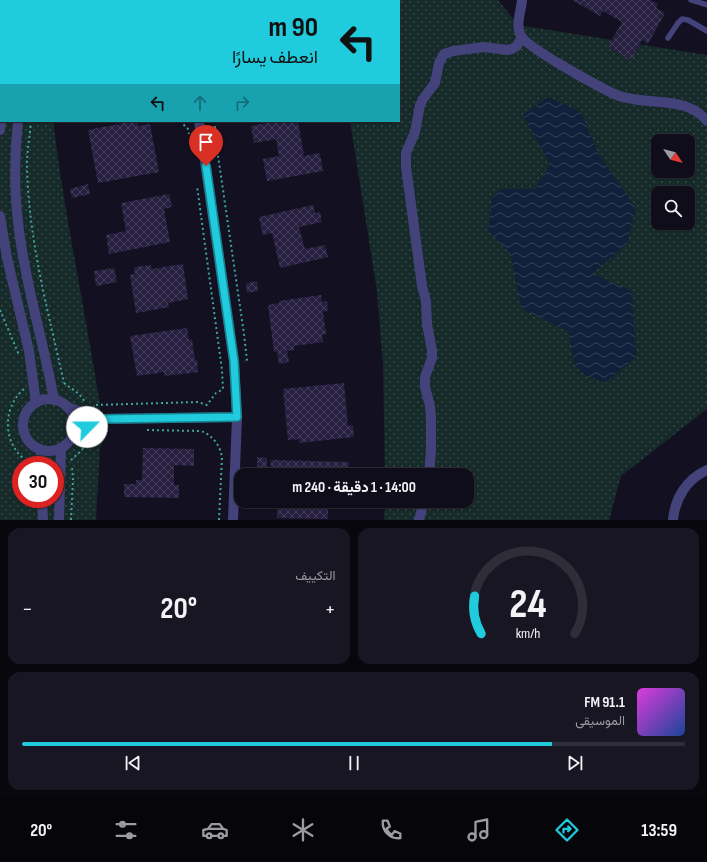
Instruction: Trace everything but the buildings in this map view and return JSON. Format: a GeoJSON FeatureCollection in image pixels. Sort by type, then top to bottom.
{"type":"FeatureCollection","features":[{"type":"Feature","properties":{"kind":"street"},"geometry":{"type":"LineString","coordinates":[[522,0],[518,22],[522,38],[546,56],[612,93],[633,99],[665,102],[685,106],[699,113],[707,121]]}},
{"type":"Feature","properties":{"kind":"street"},"geometry":{"type":"LineString","coordinates":[[430,468],[431,451],[430,406],[425,386],[426,377],[432,358],[432,350],[405,160],[406,152],[415,132],[422,99],[435,83],[438,63],[444,54],[453,51],[484,47],[502,50],[512,49],[517,46],[522,38]]}},
{"type":"Feature","properties":{"kind":"street"},"geometry":{"type":"LineString","coordinates":[[18,122],[15,153],[15,179],[18,230],[28,284],[54,400]]}},
{"type":"Feature","properties":{"kind":"street"},"geometry":{"type":"LineString","coordinates":[[199,122],[234,361],[237,417],[233,520]]}},
{"type":"Feature","properties":{"kind":"street"},"geometry":{"type":"LineString","coordinates":[[0,216],[7,258],[29,351],[36,403]]}},
{"type":"Feature","properties":{"kind":"street"},"geometry":{"type":"LineString","coordinates":[[71,439],[75,425],[72,415],[67,407],[61,402],[48,400],[31,406],[25,416],[23,428],[27,439],[35,448],[41,450],[51,451],[61,448],[87,427],[102,419]]}},
{"type":"Feature","properties":{"kind":"street"},"geometry":{"type":"LineString","coordinates":[[67,407],[102,419],[237,417]]}},
{"type":"Feature","properties":{"kind":"street"},"geometry":{"type":"LineString","coordinates":[[59,520],[61,448]]}},
{"type":"Feature","properties":{"kind":"street"},"geometry":{"type":"LineString","coordinates":[[41,450],[41,456]]}},
{"type":"Feature","properties":{"kind":"street"},"geometry":{"type":"LineString","coordinates":[[673,520],[677,502],[685,487],[698,475],[707,470]]}},
{"type":"Feature","properties":{"kind":"street"},"geometry":{"type":"LineString","coordinates":[[42,508],[43,520]]}},
{"type":"Feature","properties":{"kind":"street"},"geometry":{"type":"LineString","coordinates":[[420,520],[423,508]]}},
{"type":"Feature","properties":{"kind":"lane"},"geometry":{"type":"LineString","coordinates":[[691,0],[707,5]]}},
{"type":"Feature","properties":{"kind":"lane"},"geometry":{"type":"LineString","coordinates":[[668,38],[682,19],[688,20],[707,31]]}},
{"type":"Feature","properties":{"kind":"path"},"geometry":{"type":"LineString","coordinates":[[31,122],[27,163],[29,201],[34,246],[64,384]]}},
{"type":"Feature","properties":{"kind":"path"},"geometry":{"type":"LineString","coordinates":[[181,122],[188,129],[190,136]]}},
{"type":"Feature","properties":{"kind":"path"},"geometry":{"type":"LineString","coordinates":[[215,122],[215,135],[247,361],[234,361]]}},
{"type":"Feature","properties":{"kind":"path"},"geometry":{"type":"LineString","coordinates":[[94,405],[198,402],[207,405],[216,393],[223,389],[222,370],[196,181]]}},
{"type":"Feature","properties":{"kind":"path"},"geometry":{"type":"LineString","coordinates":[[0,310],[20,359]]}},
{"type":"Feature","properties":{"kind":"path"},"geometry":{"type":"LineString","coordinates":[[22,384],[22,391]]}},
{"type":"Feature","properties":{"kind":"path"},"geometry":{"type":"LineString","coordinates":[[19,456],[10,443],[5,423],[9,408],[17,396],[22,391],[34,384]]}},
{"type":"Feature","properties":{"kind":"path"},"geometry":{"type":"LineString","coordinates":[[98,433],[114,430]]}},
{"type":"Feature","properties":{"kind":"path"},"geometry":{"type":"LineString","coordinates":[[141,430],[201,431],[207,433],[213,439],[220,448],[222,457],[219,520]]}},
{"type":"Feature","properties":{"kind":"path"},"geometry":{"type":"LineString","coordinates":[[69,462],[73,473],[71,520]]}},
{"type":"Feature","properties":{"kind":"green space"},"geometry":{"type":"Polygon","coordinates":[[[400,0],[498,0],[518,25],[707,55],[707,409],[621,476],[609,520],[384,520],[385,508],[474,508],[474,468],[385,468],[383,365],[377,291],[350,122],[400,122],[400,0]]]}},
{"type":"Feature","properties":{"kind":"green space"},"geometry":{"type":"Polygon","coordinates":[[[0,122],[53,122],[64,200],[105,438],[100,448],[96,520],[0,520],[0,122]]]}},
{"type":"Feature","properties":{"kind":"water"},"geometry":{"type":"Polygon","coordinates":[[[548,97],[581,112],[599,155],[636,208],[627,244],[592,274],[632,291],[636,357],[606,382],[586,376],[575,365],[568,331],[522,309],[510,253],[488,231],[492,199],[501,189],[535,189],[550,164],[523,115],[548,97]]]}},
{"type":"Feature","properties":{"kind":"route"},"geometry":{"type":"LineString","coordinates":[[87,427],[102,419],[237,417],[234,361],[206,166]]}}]}
